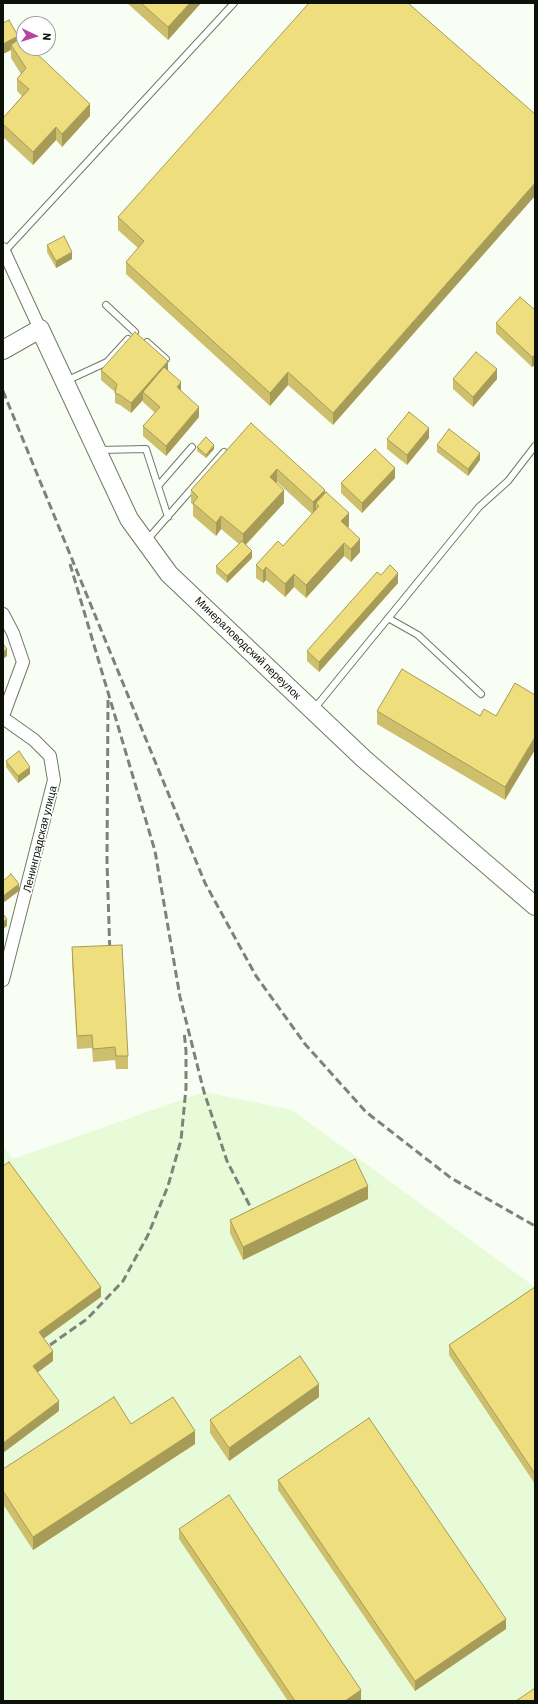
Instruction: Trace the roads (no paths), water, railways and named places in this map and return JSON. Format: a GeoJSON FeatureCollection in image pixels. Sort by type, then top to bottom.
{"type":"FeatureCollection","features":[{"type":"Feature","properties":{"kind":"street"},"geometry":{"type":"LineString","coordinates":[[3,350],[40,329],[4,250]]}},
{"type":"Feature","properties":{"kind":"street","name":"Минераловодский переулок"},"geometry":{"type":"LineString","coordinates":[[40,329],[129,519],[169,574],[364,759],[535,906]]}},
{"type":"Feature","properties":{"kind":"street"},"geometry":{"type":"LineString","coordinates":[[3,614],[13,633],[23,662],[3,717]]}},
{"type":"Feature","properties":{"kind":"street","name":"Ленинградская улица"},"geometry":{"type":"LineString","coordinates":[[3,717],[34,740],[50,756],[54,780],[3,980]]}},
{"type":"Feature","properties":{"kind":"lane"},"geometry":{"type":"LineString","coordinates":[[4,250],[234,3]]}},
{"type":"Feature","properties":{"kind":"lane"},"geometry":{"type":"LineString","coordinates":[[106,305],[166,359]]}},
{"type":"Feature","properties":{"kind":"lane"},"geometry":{"type":"LineString","coordinates":[[64,382],[107,362],[135,332]]}},
{"type":"Feature","properties":{"kind":"lane"},"geometry":{"type":"LineString","coordinates":[[313,710],[479,507],[508,481],[535,446]]}},
{"type":"Feature","properties":{"kind":"lane"},"geometry":{"type":"LineString","coordinates":[[158,486],[192,447]]}},
{"type":"Feature","properties":{"kind":"lane"},"geometry":{"type":"LineString","coordinates":[[97,450],[146,449],[168,517]]}},
{"type":"Feature","properties":{"kind":"lane"},"geometry":{"type":"LineString","coordinates":[[146,541],[224,452]]}},
{"type":"Feature","properties":{"kind":"lane"},"geometry":{"type":"LineString","coordinates":[[388,618],[418,635],[480,694]]}},
{"type":"Feature","properties":{"kind":"railway"},"geometry":{"type":"LineString","coordinates":[[3,391],[205,883],[256,976],[305,1044],[366,1112],[451,1178],[535,1226]]}},
{"type":"Feature","properties":{"kind":"railway"},"geometry":{"type":"LineString","coordinates":[[70,564],[155,851],[180,997],[204,1092],[227,1161],[257,1220]]}},
{"type":"Feature","properties":{"kind":"railway"},"geometry":{"type":"LineString","coordinates":[[108,700],[107,862],[110,956]]}},
{"type":"Feature","properties":{"kind":"railway"},"geometry":{"type":"LineString","coordinates":[[50,1345],[87,1319],[123,1281],[148,1235],[168,1186],[181,1140],[186,1088],[186,1051],[184,1031]]}}]}
